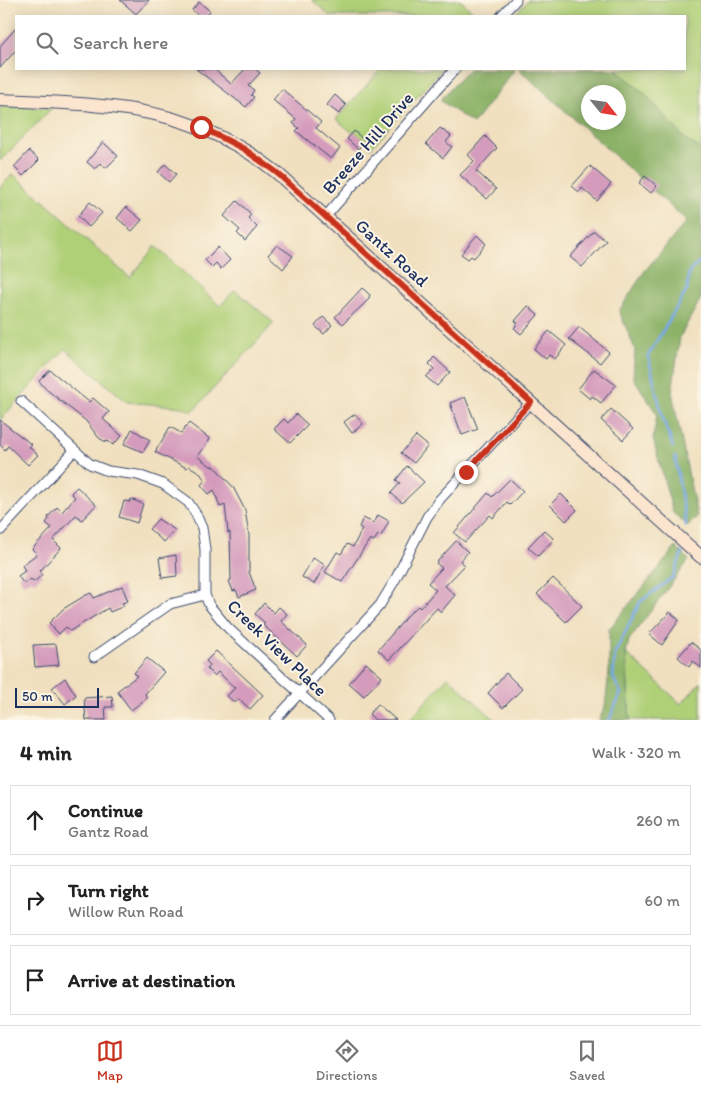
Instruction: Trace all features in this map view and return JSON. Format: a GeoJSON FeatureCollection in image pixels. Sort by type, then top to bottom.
{"type":"FeatureCollection","features":[{"type":"Feature","properties":{"kind":"main road","name":"Gantz Road"},"geometry":{"type":"LineString","coordinates":[[0,100],[116,106],[156,113],[223,136],[260,160],[326,216],[701,557]]}},
{"type":"Feature","properties":{"kind":"street"},"geometry":{"type":"LineString","coordinates":[[502,15],[516,0]]}},
{"type":"Feature","properties":{"kind":"street","name":"Breeze Hill Drive"},"geometry":{"type":"LineString","coordinates":[[326,216],[454,70]]}},
{"type":"Feature","properties":{"kind":"street","name":"Creek View Place"},"geometry":{"type":"LineString","coordinates":[[21,401],[90,464],[108,471],[138,475],[162,484],[188,502],[202,528],[205,549],[205,595],[209,605],[228,628],[329,720]]}},
{"type":"Feature","properties":{"kind":"street"},"geometry":{"type":"LineString","coordinates":[[275,720],[380,605],[427,517],[440,499],[531,402]]}},
{"type":"Feature","properties":{"kind":"street"},"geometry":{"type":"LineString","coordinates":[[0,531],[74,451]]}},
{"type":"Feature","properties":{"kind":"street"},"geometry":{"type":"LineString","coordinates":[[94,658],[170,604],[205,595]]}},
{"type":"Feature","properties":{"kind":"green space"},"geometry":{"type":"Polygon","coordinates":[[[312,0],[460,0],[477,15],[329,15],[312,0]]]}},
{"type":"Feature","properties":{"kind":"green space"},"geometry":{"type":"Polygon","coordinates":[[[528,0],[701,0],[701,149],[687,141],[645,94],[617,70],[686,70],[686,15],[557,15],[554,13],[551,15],[515,15],[528,0]]]}},
{"type":"Feature","properties":{"kind":"green space"},"geometry":{"type":"Polygon","coordinates":[[[380,70],[441,70],[371,148],[336,119],[380,70]]]}},
{"type":"Feature","properties":{"kind":"green space"},"geometry":{"type":"Polygon","coordinates":[[[468,70],[514,70],[473,124],[440,100],[468,70]]]}},
{"type":"Feature","properties":{"kind":"green space"},"geometry":{"type":"Polygon","coordinates":[[[520,70],[617,70],[645,94],[687,141],[701,149],[701,298],[680,337],[672,392],[697,517],[688,525],[673,513],[653,439],[657,414],[633,377],[635,349],[619,311],[644,272],[687,221],[586,130],[626,130],[626,85],[581,85],[581,125],[520,70]]]}},
{"type":"Feature","properties":{"kind":"green space"},"geometry":{"type":"Polygon","coordinates":[[[0,106],[52,108],[0,161],[0,106]]]}},
{"type":"Feature","properties":{"kind":"green space"},"geometry":{"type":"Polygon","coordinates":[[[13,174],[130,278],[155,246],[220,306],[235,290],[274,323],[192,412],[183,407],[127,402],[65,349],[0,420],[0,187],[13,174]]]}},
{"type":"Feature","properties":{"kind":"green space"},"geometry":{"type":"Polygon","coordinates":[[[676,547],[689,560],[629,640],[626,653],[630,720],[599,720],[605,707],[609,672],[609,629],[676,547]]]}},
{"type":"Feature","properties":{"kind":"green space"},"geometry":{"type":"Polygon","coordinates":[[[626,653],[681,704],[701,682],[701,720],[630,720],[626,653]]]}},
{"type":"Feature","properties":{"kind":"green space"},"geometry":{"type":"Polygon","coordinates":[[[448,677],[495,720],[409,720],[448,677]]]}},
{"type":"Feature","properties":{"kind":"building"},"geometry":{"type":"Polygon","coordinates":[[[120,0],[149,0],[136,14],[120,0]]]}},
{"type":"Feature","properties":{"kind":"building"},"geometry":{"type":"Polygon","coordinates":[[[199,2],[210,11],[207,15],[198,15],[192,10],[199,2]]]}},
{"type":"Feature","properties":{"kind":"building"},"geometry":{"type":"Polygon","coordinates":[[[15,29],[15,51],[0,68],[0,46],[15,29]]]}},
{"type":"Feature","properties":{"kind":"building"},"geometry":{"type":"Polygon","coordinates":[[[197,70],[215,70],[231,84],[244,70],[256,70],[260,73],[248,86],[254,90],[251,95],[254,97],[246,107],[197,70]]]}},
{"type":"Feature","properties":{"kind":"building"},"geometry":{"type":"Polygon","coordinates":[[[282,89],[321,122],[316,128],[340,148],[331,159],[296,131],[299,128],[293,123],[296,119],[273,100],[282,89]]]}},
{"type":"Feature","properties":{"kind":"building"},"geometry":{"type":"Polygon","coordinates":[[[335,95],[346,105],[339,114],[327,105],[335,95]]]}},
{"type":"Feature","properties":{"kind":"building"},"geometry":{"type":"Polygon","coordinates":[[[440,128],[451,136],[446,142],[452,147],[443,158],[426,144],[440,128]]]}},
{"type":"Feature","properties":{"kind":"building"},"geometry":{"type":"Polygon","coordinates":[[[354,131],[365,141],[358,149],[347,139],[354,131]]]}},
{"type":"Feature","properties":{"kind":"building"},"geometry":{"type":"Polygon","coordinates":[[[485,136],[497,148],[476,171],[496,189],[487,199],[460,175],[474,161],[468,155],[485,136]]]}},
{"type":"Feature","properties":{"kind":"building"},"geometry":{"type":"Polygon","coordinates":[[[103,142],[118,156],[106,168],[100,163],[95,169],[87,162],[103,142]]]}},
{"type":"Feature","properties":{"kind":"building"},"geometry":{"type":"Polygon","coordinates":[[[29,151],[39,160],[23,176],[14,167],[29,151]]]}},
{"type":"Feature","properties":{"kind":"building"},"geometry":{"type":"Polygon","coordinates":[[[165,164],[176,174],[169,182],[158,172],[165,164]]]}},
{"type":"Feature","properties":{"kind":"building"},"geometry":{"type":"Polygon","coordinates":[[[590,166],[611,184],[597,201],[582,188],[579,192],[572,186],[590,166]]]}},
{"type":"Feature","properties":{"kind":"building"},"geometry":{"type":"Polygon","coordinates":[[[645,176],[657,186],[651,193],[639,183],[645,176]]]}},
{"type":"Feature","properties":{"kind":"building"},"geometry":{"type":"Polygon","coordinates":[[[237,201],[249,212],[251,215],[248,218],[257,227],[245,241],[237,233],[240,230],[224,216],[237,201]]]}},
{"type":"Feature","properties":{"kind":"building"},"geometry":{"type":"Polygon","coordinates":[[[90,202],[102,213],[89,227],[78,216],[90,202]]]}},
{"type":"Feature","properties":{"kind":"building"},"geometry":{"type":"Polygon","coordinates":[[[126,207],[142,220],[132,231],[117,218],[126,207]]]}},
{"type":"Feature","properties":{"kind":"building"},"geometry":{"type":"Polygon","coordinates":[[[594,231],[606,241],[582,267],[570,257],[594,231]]]}},
{"type":"Feature","properties":{"kind":"building"},"geometry":{"type":"Polygon","coordinates":[[[477,235],[486,244],[474,258],[471,256],[468,259],[461,254],[477,235]]]}},
{"type":"Feature","properties":{"kind":"building"},"geometry":{"type":"Polygon","coordinates":[[[277,245],[293,256],[283,269],[268,255],[277,245]]]}},
{"type":"Feature","properties":{"kind":"building"},"geometry":{"type":"Polygon","coordinates":[[[218,247],[230,260],[221,269],[216,263],[212,267],[205,260],[218,247]]]}},
{"type":"Feature","properties":{"kind":"building"},"geometry":{"type":"Polygon","coordinates":[[[362,288],[370,295],[368,300],[343,324],[335,317],[362,288]]]}},
{"type":"Feature","properties":{"kind":"building"},"geometry":{"type":"Polygon","coordinates":[[[528,306],[538,315],[521,334],[514,328],[518,323],[515,321],[528,306]]]}},
{"type":"Feature","properties":{"kind":"building"},"geometry":{"type":"Polygon","coordinates":[[[323,317],[332,325],[324,334],[315,326],[323,317]]]}},
{"type":"Feature","properties":{"kind":"building"},"geometry":{"type":"Polygon","coordinates":[[[579,327],[609,352],[600,363],[569,339],[579,327]]]}},
{"type":"Feature","properties":{"kind":"building"},"geometry":{"type":"Polygon","coordinates":[[[549,331],[566,345],[555,359],[549,355],[546,359],[534,349],[549,331]]]}},
{"type":"Feature","properties":{"kind":"building"},"geometry":{"type":"Polygon","coordinates":[[[434,357],[450,372],[437,386],[426,377],[434,369],[429,364],[434,357]]]}},
{"type":"Feature","properties":{"kind":"building"},"geometry":{"type":"Polygon","coordinates":[[[594,369],[616,385],[601,403],[592,396],[590,399],[578,389],[594,369]]]}},
{"type":"Feature","properties":{"kind":"building"},"geometry":{"type":"Polygon","coordinates":[[[50,370],[89,402],[93,398],[109,412],[103,419],[122,436],[113,445],[99,438],[86,421],[46,389],[39,381],[50,370]]]}},
{"type":"Feature","properties":{"kind":"building"},"geometry":{"type":"Polygon","coordinates":[[[465,397],[478,429],[462,435],[450,403],[465,397]]]}},
{"type":"Feature","properties":{"kind":"building"},"geometry":{"type":"Polygon","coordinates":[[[611,409],[633,429],[623,440],[601,420],[611,409]]]}},
{"type":"Feature","properties":{"kind":"building"},"geometry":{"type":"Polygon","coordinates":[[[296,414],[308,425],[290,443],[274,429],[284,419],[288,423],[296,414]]]}},
{"type":"Feature","properties":{"kind":"building"},"geometry":{"type":"Polygon","coordinates":[[[355,414],[363,424],[352,433],[344,422],[355,414]]]}},
{"type":"Feature","properties":{"kind":"building"},"geometry":{"type":"Polygon","coordinates":[[[0,420],[32,445],[29,447],[38,455],[28,465],[8,446],[5,450],[0,445],[0,420]]]}},
{"type":"Feature","properties":{"kind":"building"},"geometry":{"type":"Polygon","coordinates":[[[189,423],[210,439],[197,456],[212,467],[213,465],[233,487],[245,510],[249,535],[249,572],[256,590],[239,597],[236,590],[233,591],[229,581],[231,580],[230,532],[228,533],[225,505],[220,507],[214,490],[209,494],[201,485],[205,480],[199,472],[155,452],[170,427],[181,433],[189,423]]]}},
{"type":"Feature","properties":{"kind":"building"},"geometry":{"type":"Polygon","coordinates":[[[132,429],[150,440],[143,452],[124,444],[132,429]]]}},
{"type":"Feature","properties":{"kind":"building"},"geometry":{"type":"Polygon","coordinates":[[[416,436],[428,446],[414,463],[401,453],[416,436]]]}},
{"type":"Feature","properties":{"kind":"building"},"geometry":{"type":"Polygon","coordinates":[[[407,466],[424,482],[402,503],[391,493],[400,483],[396,480],[407,466]]]}},
{"type":"Feature","properties":{"kind":"building"},"geometry":{"type":"Polygon","coordinates":[[[510,479],[523,491],[510,505],[507,502],[493,518],[490,515],[465,542],[454,533],[488,493],[492,497],[510,479]]]}},
{"type":"Feature","properties":{"kind":"building"},"geometry":{"type":"Polygon","coordinates":[[[77,487],[96,505],[82,520],[76,515],[53,540],[61,548],[40,571],[42,575],[34,582],[31,579],[24,584],[18,576],[25,571],[22,565],[37,554],[32,549],[52,528],[46,523],[49,519],[48,517],[57,507],[62,512],[75,497],[71,493],[77,487]]]}},
{"type":"Feature","properties":{"kind":"building"},"geometry":{"type":"Polygon","coordinates":[[[561,494],[577,510],[566,521],[550,505],[561,494]]]}},
{"type":"Feature","properties":{"kind":"building"},"geometry":{"type":"Polygon","coordinates":[[[131,499],[143,504],[137,523],[119,517],[124,501],[130,502],[131,499]]]}},
{"type":"Feature","properties":{"kind":"building"},"geometry":{"type":"Polygon","coordinates":[[[378,515],[389,521],[381,536],[378,535],[374,541],[370,539],[342,582],[325,572],[337,552],[341,554],[347,544],[353,547],[362,529],[359,527],[363,518],[374,523],[378,515]]]}},
{"type":"Feature","properties":{"kind":"building"},"geometry":{"type":"Polygon","coordinates":[[[158,519],[175,530],[164,542],[149,529],[158,519]]]}},
{"type":"Feature","properties":{"kind":"building"},"geometry":{"type":"Polygon","coordinates":[[[544,530],[554,539],[538,556],[528,547],[544,530]]]}},
{"type":"Feature","properties":{"kind":"building"},"geometry":{"type":"Polygon","coordinates":[[[456,541],[468,552],[460,561],[465,565],[445,586],[455,595],[441,612],[437,608],[389,660],[378,650],[410,613],[418,606],[420,608],[436,590],[428,583],[442,568],[436,563],[456,541]]]}},
{"type":"Feature","properties":{"kind":"building"},"geometry":{"type":"Polygon","coordinates":[[[176,555],[177,576],[162,578],[159,558],[176,555]]]}},
{"type":"Feature","properties":{"kind":"building"},"geometry":{"type":"Polygon","coordinates":[[[313,558],[325,565],[314,584],[302,577],[313,558]]]}},
{"type":"Feature","properties":{"kind":"building"},"geometry":{"type":"Polygon","coordinates":[[[553,578],[582,606],[566,622],[537,594],[553,578]]]}},
{"type":"Feature","properties":{"kind":"building"},"geometry":{"type":"Polygon","coordinates":[[[122,586],[128,601],[122,603],[124,606],[110,612],[108,608],[70,631],[66,627],[59,634],[49,623],[63,609],[86,595],[91,593],[94,598],[122,586]]]}},
{"type":"Feature","properties":{"kind":"building"},"geometry":{"type":"Polygon","coordinates":[[[264,603],[274,613],[279,607],[287,614],[281,621],[307,645],[297,656],[263,625],[265,623],[255,614],[264,603]]]}},
{"type":"Feature","properties":{"kind":"building"},"geometry":{"type":"Polygon","coordinates":[[[670,612],[679,620],[662,645],[649,634],[670,612]]]}},
{"type":"Feature","properties":{"kind":"building"},"geometry":{"type":"Polygon","coordinates":[[[691,642],[701,650],[701,668],[693,661],[689,667],[678,657],[691,642]]]}},
{"type":"Feature","properties":{"kind":"building"},"geometry":{"type":"Polygon","coordinates":[[[56,644],[59,665],[35,667],[33,645],[56,644]]]}},
{"type":"Feature","properties":{"kind":"building"},"geometry":{"type":"Polygon","coordinates":[[[216,651],[263,695],[250,709],[239,699],[235,703],[227,696],[235,688],[218,672],[214,676],[207,669],[210,665],[206,661],[216,651]]]}},
{"type":"Feature","properties":{"kind":"building"},"geometry":{"type":"Polygon","coordinates":[[[147,658],[164,672],[145,694],[147,698],[131,710],[117,691],[137,676],[134,673],[147,658]]]}},
{"type":"Feature","properties":{"kind":"building"},"geometry":{"type":"Polygon","coordinates":[[[366,663],[382,677],[364,696],[349,683],[366,663]]]}},
{"type":"Feature","properties":{"kind":"building"},"geometry":{"type":"Polygon","coordinates":[[[506,673],[522,689],[503,708],[488,693],[506,673]]]}},
{"type":"Feature","properties":{"kind":"building"},"geometry":{"type":"Polygon","coordinates":[[[65,678],[76,695],[65,704],[52,688],[65,678]]]}},
{"type":"Feature","properties":{"kind":"building"},"geometry":{"type":"Polygon","coordinates":[[[112,696],[113,707],[105,707],[106,720],[86,720],[84,698],[112,696]]]}},
{"type":"Feature","properties":{"kind":"building"},"geometry":{"type":"Polygon","coordinates":[[[378,704],[396,720],[375,720],[369,714],[378,704]]]}},
{"type":"Feature","properties":{"kind":"waterway"},"geometry":{"type":"LineString","coordinates":[[673,447],[663,419],[648,356],[687,290],[689,272],[701,260]]}},
{"type":"Feature","properties":{"kind":"waterway"},"geometry":{"type":"LineString","coordinates":[[675,457],[686,525]]}},
{"type":"Feature","properties":{"kind":"waterway"},"geometry":{"type":"LineString","coordinates":[[609,720],[621,693],[613,677],[615,653],[640,602],[673,577],[682,553]]}},
{"type":"Feature","properties":{"kind":"route"},"geometry":{"type":"LineString","coordinates":[[201,127],[223,136],[276,172],[531,402],[466,472]]}}]}
